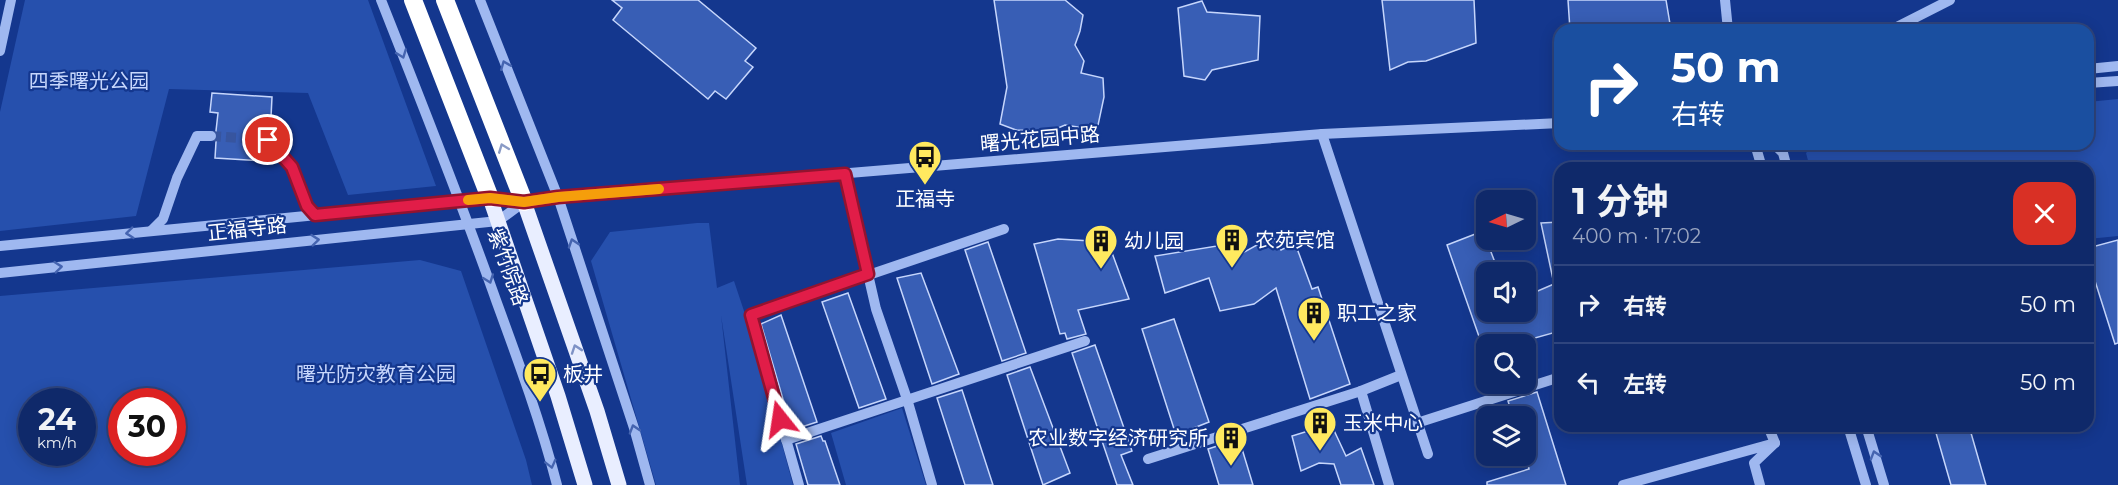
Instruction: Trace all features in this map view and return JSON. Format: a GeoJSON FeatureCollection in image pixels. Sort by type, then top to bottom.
{"type":"FeatureCollection","features":[{"type":"Feature","properties":{"kind":"highway","name":"紫竹院路"},"geometry":{"type":"LineString","coordinates":[[413,0],[490,198]]}},
{"type":"Feature","properties":{"kind":"highway","name":"紫竹院路"},"geometry":{"type":"LineString","coordinates":[[445,0],[524,202]]}},
{"type":"Feature","properties":{"kind":"main road","name":"紫竹院路"},"geometry":{"type":"LineString","coordinates":[[490,198],[558,396],[585,485]]}},
{"type":"Feature","properties":{"kind":"main road","name":"紫竹院路"},"geometry":{"type":"LineString","coordinates":[[524,202],[597,411],[619,485]]}},
{"type":"Feature","properties":{"kind":"street"},"geometry":{"type":"LineString","coordinates":[[0,51],[11,0]]}},
{"type":"Feature","properties":{"kind":"street","name":"紫竹院路"},"geometry":{"type":"LineString","coordinates":[[381,0],[469,224],[521,367],[547,446],[557,485]]}},
{"type":"Feature","properties":{"kind":"street"},"geometry":{"type":"LineString","coordinates":[[480,0],[558,197],[634,428],[650,485]]}},
{"type":"Feature","properties":{"kind":"street"},"geometry":{"type":"LineString","coordinates":[[1725,0],[1727,24]]}},
{"type":"Feature","properties":{"kind":"street"},"geometry":{"type":"LineString","coordinates":[[1902,24],[1950,0]]}},
{"type":"Feature","properties":{"kind":"street"},"geometry":{"type":"LineString","coordinates":[[2094,68],[2118,66]]}},
{"type":"Feature","properties":{"kind":"street"},"geometry":{"type":"LineString","coordinates":[[2094,83],[2118,81]]}},
{"type":"Feature","properties":{"kind":"street","name":"曙光花园中路"},"geometry":{"type":"LineString","coordinates":[[524,202],[558,197],[1322,134],[1554,123]]}},
{"type":"Feature","properties":{"kind":"street"},"geometry":{"type":"LineString","coordinates":[[1322,134],[1428,454]]}},
{"type":"Feature","properties":{"kind":"street"},"geometry":{"type":"LineString","coordinates":[[151,231],[163,219],[177,178],[197,136],[211,136]]}},
{"type":"Feature","properties":{"kind":"street"},"geometry":{"type":"LineString","coordinates":[[268,140],[292,167],[307,206],[315,215]]}},
{"type":"Feature","properties":{"kind":"street"},"geometry":{"type":"LineString","coordinates":[[845,174],[876,309],[907,399],[932,485]]}},
{"type":"Feature","properties":{"kind":"street","name":"正福寺路"},"geometry":{"type":"LineString","coordinates":[[0,246],[490,198],[524,202]]}},
{"type":"Feature","properties":{"kind":"street"},"geometry":{"type":"LineString","coordinates":[[498,221],[524,202]]}},
{"type":"Feature","properties":{"kind":"street","name":"正福寺路"},"geometry":{"type":"LineString","coordinates":[[0,273],[498,221]]}},
{"type":"Feature","properties":{"kind":"street"},"geometry":{"type":"LineString","coordinates":[[799,485],[751,315],[1004,229]]}},
{"type":"Feature","properties":{"kind":"street"},"geometry":{"type":"LineString","coordinates":[[786,440],[1085,341]]}},
{"type":"Feature","properties":{"kind":"street"},"geometry":{"type":"LineString","coordinates":[[1148,459],[1361,391],[1401,375]]}},
{"type":"Feature","properties":{"kind":"street"},"geometry":{"type":"LineString","coordinates":[[1417,423],[1554,379]]}},
{"type":"Feature","properties":{"kind":"street"},"geometry":{"type":"LineString","coordinates":[[1361,391],[1389,485]]}},
{"type":"Feature","properties":{"kind":"street"},"geometry":{"type":"LineString","coordinates":[[1770,432],[1775,443]]}},
{"type":"Feature","properties":{"kind":"street"},"geometry":{"type":"LineString","coordinates":[[1850,432],[1866,485]]}},
{"type":"Feature","properties":{"kind":"street"},"geometry":{"type":"LineString","coordinates":[[1868,432],[1884,485]]}},
{"type":"Feature","properties":{"kind":"street"},"geometry":{"type":"LineString","coordinates":[[1623,485],[1775,443]]}},
{"type":"Feature","properties":{"kind":"street"},"geometry":{"type":"LineString","coordinates":[[1760,485],[1754,463],[1775,443]]}},
{"type":"Feature","properties":{"kind":"green space","name":"四季曙光公园"},"geometry":{"type":"Polygon","coordinates":[[[25,0],[368,0],[436,186],[348,195],[308,93],[169,89],[136,216],[0,231],[0,112],[25,0]]]}},
{"type":"Feature","properties":{"kind":"green space"},"geometry":{"type":"Polygon","coordinates":[[[2118,99],[2118,236],[2094,238],[2094,162],[1808,162],[1806,153],[1809,150],[2094,150],[2094,101],[2118,99]]]}},
{"type":"Feature","properties":{"kind":"green space"},"geometry":{"type":"Polygon","coordinates":[[[709,223],[717,288],[734,281],[755,344],[793,485],[747,485],[721,315],[740,485],[656,485],[591,261],[610,232],[709,223]]]}},
{"type":"Feature","properties":{"kind":"green space","name":"曙光防灾教育公园"},"geometry":{"type":"Polygon","coordinates":[[[420,260],[461,271],[526,460],[532,485],[0,485],[0,296],[420,260]]]}},
{"type":"Feature","properties":{"kind":"green space"},"geometry":{"type":"Polygon","coordinates":[[[902,408],[926,485],[846,485],[831,433],[902,408]]]}},
{"type":"Feature","properties":{"kind":"building"},"geometry":{"type":"Polygon","coordinates":[[[612,0],[698,0],[756,48],[745,61],[753,67],[726,99],[715,91],[708,99],[613,20],[622,8],[612,0]]]}},
{"type":"Feature","properties":{"kind":"building"},"geometry":{"type":"Polygon","coordinates":[[[994,0],[1065,0],[1083,15],[1075,45],[1084,61],[1081,73],[1103,78],[1104,97],[1097,130],[1065,125],[1051,131],[1016,130],[1000,124],[1007,87],[994,0]]]}},
{"type":"Feature","properties":{"kind":"building"},"geometry":{"type":"Polygon","coordinates":[[[1382,0],[1474,0],[1476,43],[1426,61],[1408,62],[1390,70],[1382,0]]]}},
{"type":"Feature","properties":{"kind":"building"},"geometry":{"type":"Polygon","coordinates":[[[1568,0],[1666,0],[1670,24],[1570,24],[1568,0]]]}},
{"type":"Feature","properties":{"kind":"building"},"geometry":{"type":"Polygon","coordinates":[[[1202,1],[1207,12],[1260,16],[1258,60],[1212,70],[1205,80],[1184,76],[1178,8],[1202,1]]]}},
{"type":"Feature","properties":{"kind":"building"},"geometry":{"type":"Polygon","coordinates":[[[212,93],[272,97],[271,117],[265,116],[264,134],[261,138],[263,161],[215,158],[218,113],[210,112],[212,93]]]}},
{"type":"Feature","properties":{"kind":"building"},"geometry":{"type":"Polygon","coordinates":[[[1554,222],[1554,284],[1541,223],[1554,222]]]}},
{"type":"Feature","properties":{"kind":"building"},"geometry":{"type":"Polygon","coordinates":[[[1476,234],[1476,250],[1490,250],[1495,262],[1476,262],[1476,322],[1536,322],[1536,292],[1554,284],[1554,333],[1536,338],[1536,334],[1478,334],[1447,245],[1476,234]]]}},
{"type":"Feature","properties":{"kind":"building"},"geometry":{"type":"Polygon","coordinates":[[[1273,236],[1281,250],[1295,243],[1312,289],[1318,287],[1350,384],[1310,399],[1276,288],[1254,304],[1220,311],[1209,278],[1165,293],[1155,256],[1223,245],[1230,260],[1273,236]]]}},
{"type":"Feature","properties":{"kind":"building"},"geometry":{"type":"Polygon","coordinates":[[[1058,239],[1108,242],[1129,299],[1078,310],[1086,334],[1067,339],[1065,333],[1060,334],[1034,244],[1058,239]]]}},
{"type":"Feature","properties":{"kind":"building"},"geometry":{"type":"Polygon","coordinates":[[[2118,240],[2118,343],[2115,344],[2094,278],[2094,246],[2118,240]]]}},
{"type":"Feature","properties":{"kind":"building"},"geometry":{"type":"Polygon","coordinates":[[[988,242],[1026,353],[1002,361],[965,250],[988,242]]]}},
{"type":"Feature","properties":{"kind":"building"},"geometry":{"type":"Polygon","coordinates":[[[921,273],[959,374],[932,384],[897,278],[921,273]]]}},
{"type":"Feature","properties":{"kind":"building"},"geometry":{"type":"Polygon","coordinates":[[[848,293],[886,399],[859,408],[822,302],[848,293]]]}},
{"type":"Feature","properties":{"kind":"building"},"geometry":{"type":"Polygon","coordinates":[[[781,315],[817,422],[792,430],[761,324],[781,315]]]}},
{"type":"Feature","properties":{"kind":"building"},"geometry":{"type":"Polygon","coordinates":[[[1174,319],[1209,422],[1176,435],[1142,329],[1174,319]]]}},
{"type":"Feature","properties":{"kind":"building"},"geometry":{"type":"Polygon","coordinates":[[[1095,345],[1132,451],[1121,455],[1133,485],[1117,485],[1072,353],[1095,345]]]}},
{"type":"Feature","properties":{"kind":"building"},"geometry":{"type":"Polygon","coordinates":[[[1030,367],[1070,473],[1043,485],[1007,375],[1030,367]]]}},
{"type":"Feature","properties":{"kind":"building"},"geometry":{"type":"Polygon","coordinates":[[[962,390],[993,485],[965,485],[937,398],[962,390]]]}},
{"type":"Feature","properties":{"kind":"building"},"geometry":{"type":"Polygon","coordinates":[[[1536,392],[1566,485],[1487,485],[1487,482],[1529,469],[1528,466],[1536,466],[1536,406],[1510,406],[1508,401],[1536,392]]]}},
{"type":"Feature","properties":{"kind":"building","name":"玉米中心"},"geometry":{"type":"Polygon","coordinates":[[[1331,424],[1346,456],[1361,448],[1374,485],[1341,485],[1334,464],[1319,463],[1301,471],[1292,436],[1331,424]]]}},
{"type":"Feature","properties":{"kind":"building"},"geometry":{"type":"Polygon","coordinates":[[[1936,432],[1971,432],[1986,485],[1951,485],[1936,432]]]}},
{"type":"Feature","properties":{"kind":"building"},"geometry":{"type":"Polygon","coordinates":[[[821,436],[825,441],[840,485],[808,485],[796,444],[821,436]]]}},
{"type":"Feature","properties":{"kind":"building","name":"农业数字经济研究所"},"geometry":{"type":"Polygon","coordinates":[[[1239,439],[1253,485],[1219,485],[1208,449],[1239,439]]]}},
{"type":"Feature","properties":{"kind":"tunnel"},"geometry":{"type":"LineString","coordinates":[[211,136],[268,140]]}},
{"type":"Feature","properties":{"kind":"slow traffic"},"geometry":{"type":"LineString","coordinates":[[468,200],[490,198],[524,202],[659,189]]}},
{"type":"Feature","properties":{"kind":"place","name":"正福寺"},"geometry":{"type":"Point","coordinates":[925,186]}},
{"type":"Feature","properties":{"kind":"place","name":"农苑宾馆"},"geometry":{"type":"Point","coordinates":[1232,269]}},
{"type":"Feature","properties":{"kind":"place","name":"幼儿园"},"geometry":{"type":"Point","coordinates":[1101,270]}},
{"type":"Feature","properties":{"kind":"place","name":"职工之家"},"geometry":{"type":"Point","coordinates":[1314,342]}},
{"type":"Feature","properties":{"kind":"place","name":"板井"},"geometry":{"type":"Point","coordinates":[540,403]}},
{"type":"Feature","properties":{"kind":"place","name":"玉米中心"},"geometry":{"type":"Point","coordinates":[1320,452]}},
{"type":"Feature","properties":{"kind":"place","name":"农业数字经济研究所"},"geometry":{"type":"Point","coordinates":[1231,467]}},
{"type":"Feature","properties":{"kind":"route"},"geometry":{"type":"LineString","coordinates":[[268,140],[292,167],[307,206],[315,215],[490,198],[524,202],[558,197],[845,174],[868,274],[751,315],[780,419]]}}]}
